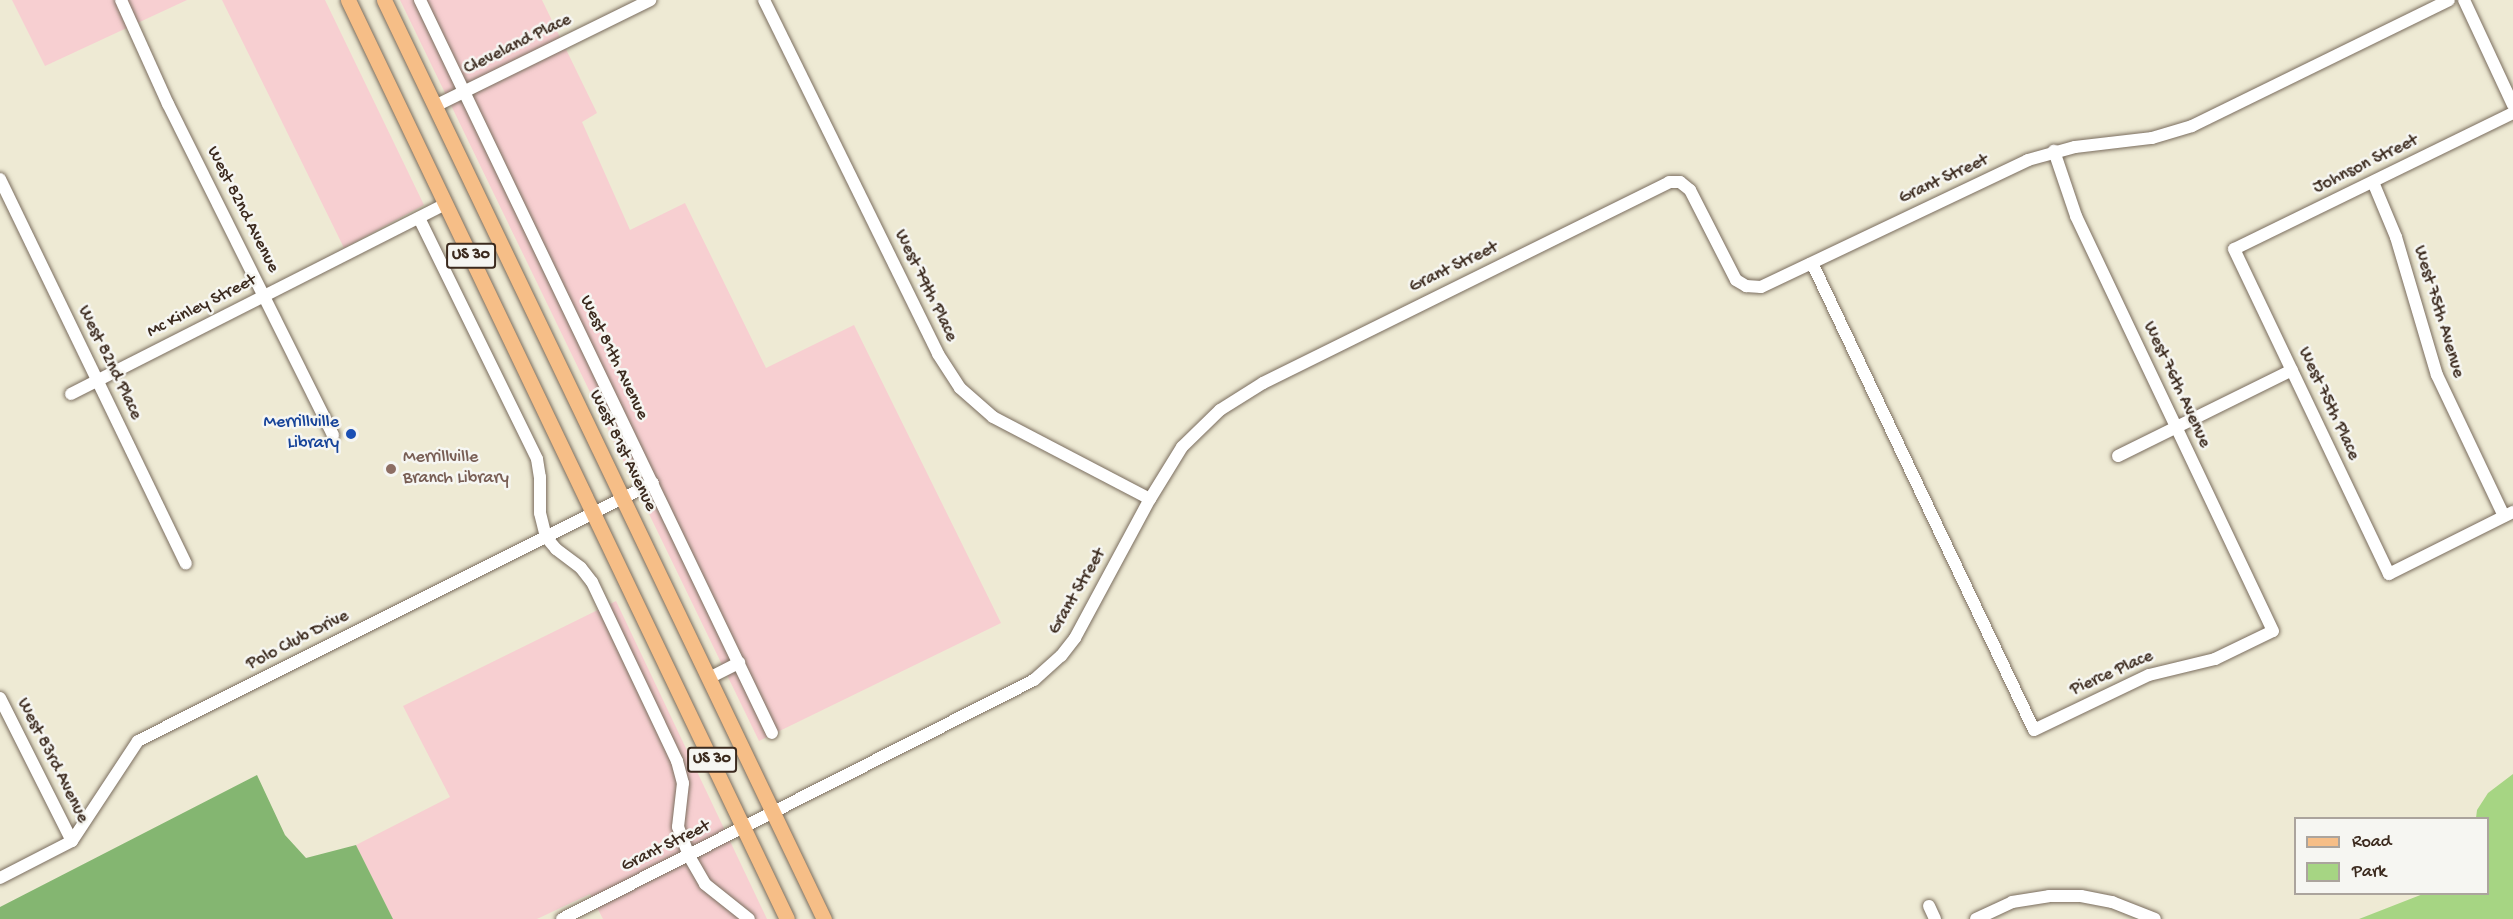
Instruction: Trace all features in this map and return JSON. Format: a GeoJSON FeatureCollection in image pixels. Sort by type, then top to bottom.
{"type":"FeatureCollection","features":[{"type":"Feature","properties":{"kind":"main road","name":"US 30"},"geometry":{"type":"LineString","coordinates":[[348,0],[787,919]]}},
{"type":"Feature","properties":{"kind":"main road","name":"West 81st Avenue"},"geometry":{"type":"LineString","coordinates":[[384,0],[824,919]]}},
{"type":"Feature","properties":{"kind":"street","name":"West 82nd Avenue"},"geometry":{"type":"LineString","coordinates":[[121,0],[168,104],[265,294],[333,435]]}},
{"type":"Feature","properties":{"kind":"street","name":"West 81th Avenue"},"geometry":{"type":"LineString","coordinates":[[420,0],[772,733]]}},
{"type":"Feature","properties":{"kind":"street","name":"Cleveland Place"},"geometry":{"type":"LineString","coordinates":[[435,106],[650,0]]}},
{"type":"Feature","properties":{"kind":"street","name":"West 79th Place"},"geometry":{"type":"LineString","coordinates":[[764,0],[938,354],[960,388],[993,417],[1150,499]]}},
{"type":"Feature","properties":{"kind":"street","name":"Grant Street"},"geometry":{"type":"LineString","coordinates":[[562,919],[1007,695],[1045,671],[1061,656],[1082,628],[1150,499],[1182,447],[1220,410],[1263,383],[1669,182],[1680,182],[1690,189],[1731,272],[1742,284],[1761,287],[2028,160],[2054,151],[2086,145],[2152,138],[2192,126],[2449,0]]}},
{"type":"Feature","properties":{"kind":"street"},"geometry":{"type":"LineString","coordinates":[[2463,0],[2513,105]]}},
{"type":"Feature","properties":{"kind":"street","name":"Johnson Street"},"geometry":{"type":"LineString","coordinates":[[2234,249],[2513,112]]}},
{"type":"Feature","properties":{"kind":"street","name":"West 76th Avenue"},"geometry":{"type":"LineString","coordinates":[[2054,151],[2076,216],[2273,631]]}},
{"type":"Feature","properties":{"kind":"street","name":"West 82nd Place"},"geometry":{"type":"LineString","coordinates":[[0,179],[186,563]]}},
{"type":"Feature","properties":{"kind":"street","name":"West 75th Avenue"},"geometry":{"type":"LineString","coordinates":[[2373,182],[2396,237],[2437,375],[2509,514]]}},
{"type":"Feature","properties":{"kind":"street","name":"Mc Kinley Street"},"geometry":{"type":"LineString","coordinates":[[71,394],[446,204]]}},
{"type":"Feature","properties":{"kind":"street"},"geometry":{"type":"LineString","coordinates":[[419,218],[537,459],[540,477],[540,513],[546,537],[556,549],[581,568],[592,582],[677,761],[683,783],[678,827],[689,856],[705,884],[749,919]]}},
{"type":"Feature","properties":{"kind":"street","name":"West 75th Place"},"geometry":{"type":"LineString","coordinates":[[2234,249],[2389,574],[2509,514]]}},
{"type":"Feature","properties":{"kind":"street","name":"Pierce Place"},"geometry":{"type":"LineString","coordinates":[[1812,263],[2034,730],[2149,675],[2207,662],[2273,631]]}},
{"type":"Feature","properties":{"kind":"street"},"geometry":{"type":"LineString","coordinates":[[2118,456],[2292,370]]}},
{"type":"Feature","properties":{"kind":"street","name":"Polo Club Drive"},"geometry":{"type":"LineString","coordinates":[[0,878],[72,840],[138,741],[653,483]]}},
{"type":"Feature","properties":{"kind":"street"},"geometry":{"type":"LineString","coordinates":[[709,678],[739,663]]}},
{"type":"Feature","properties":{"kind":"street","name":"West 83rd Avenue"},"geometry":{"type":"LineString","coordinates":[[0,698],[72,840]]}},
{"type":"Feature","properties":{"kind":"street"},"geometry":{"type":"LineString","coordinates":[[1976,919],[2012,902],[2049,896],[2081,896],[2112,902],[2155,919]]}},
{"type":"Feature","properties":{"kind":"street"},"geometry":{"type":"LineString","coordinates":[[1929,906],[1935,919]]}},
{"type":"Feature","properties":{"kind":"shaded area"},"geometry":{"type":"Polygon","coordinates":[[[12,0],[187,0],[45,66],[12,0]]]}},
{"type":"Feature","properties":{"kind":"shaded area"},"geometry":{"type":"Polygon","coordinates":[[[222,0],[325,0],[424,205],[344,248],[222,0]]]}},
{"type":"Feature","properties":{"kind":"shaded area"},"geometry":{"type":"Polygon","coordinates":[[[400,0],[542,0],[597,113],[582,122],[630,230],[685,203],[766,368],[854,325],[1001,623],[759,741],[400,0]]]}},
{"type":"Feature","properties":{"kind":"shaded area"},"geometry":{"type":"Polygon","coordinates":[[[616,601],[767,919],[603,919],[590,894],[537,919],[393,919],[356,845],[450,797],[403,706],[616,601]]]}},
{"type":"Feature","properties":{"kind":"green space"},"geometry":{"type":"Polygon","coordinates":[[[2513,774],[2513,919],[2359,919],[2420,895],[2489,895],[2489,817],[2476,817],[2477,810],[2488,793],[2513,774]]]}},
{"type":"Feature","properties":{"kind":"green space"},"geometry":{"type":"Polygon","coordinates":[[[257,775],[285,835],[306,858],[356,845],[393,919],[0,919],[0,907],[257,775]]]}},
{"type":"Feature","properties":{"kind":"place","name":"Merrillville Library"},"geometry":{"type":"Point","coordinates":[351,434]}},
{"type":"Feature","properties":{"kind":"place","name":"Merrillville Branch Library"},"geometry":{"type":"Point","coordinates":[391,469]}}]}
